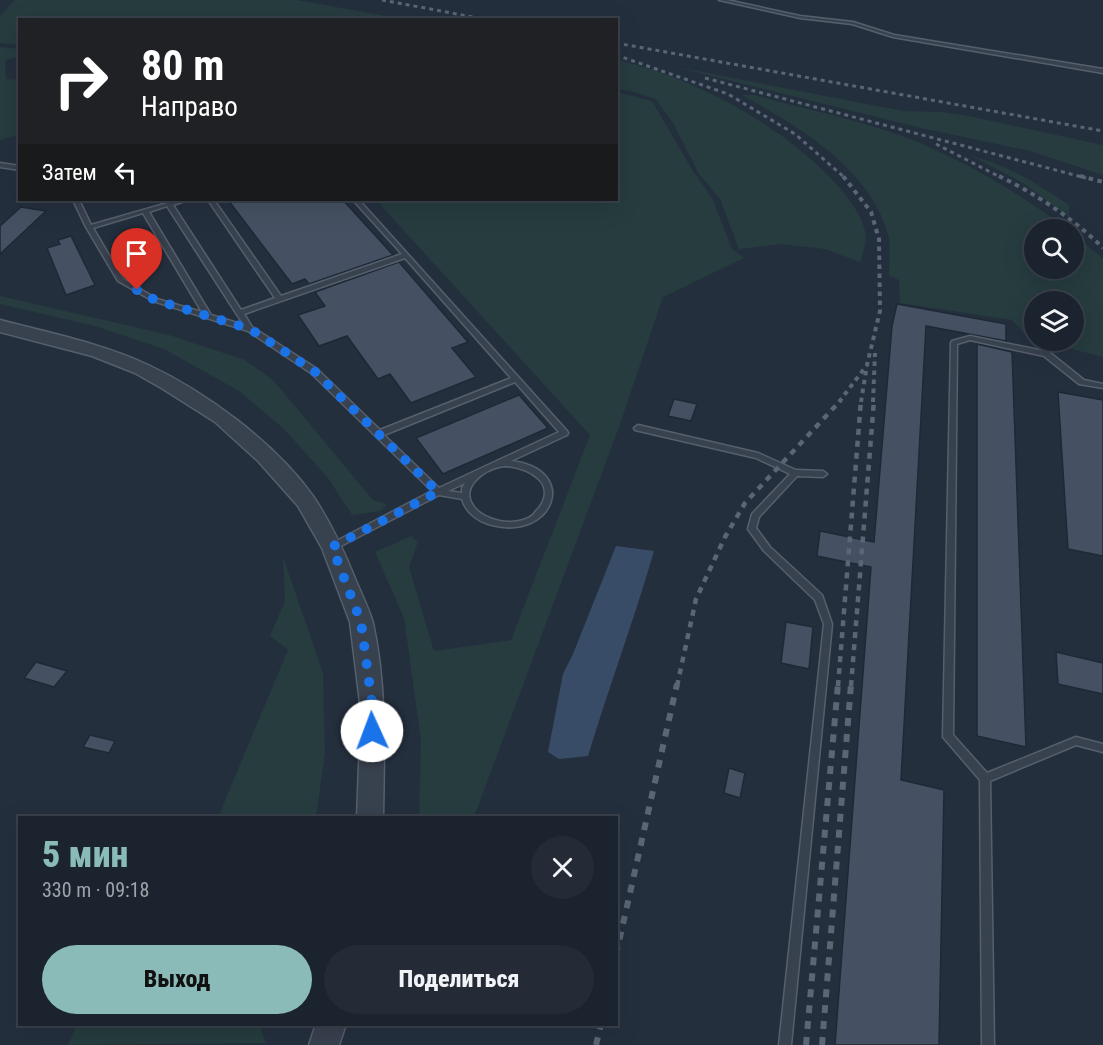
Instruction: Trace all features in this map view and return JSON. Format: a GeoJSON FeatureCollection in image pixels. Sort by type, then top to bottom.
{"type":"FeatureCollection","features":[{"type":"Feature","properties":{"kind":"street"},"geometry":{"type":"LineString","coordinates":[[0,326],[98,352],[141,369],[170,384],[222,417],[265,456],[305,501],[332,547],[361,622],[373,711],[370,816]]}},
{"type":"Feature","properties":{"kind":"street"},"geometry":{"type":"LineString","coordinates":[[324,1045],[330,1026]]}},
{"type":"Feature","properties":{"kind":"lane"},"geometry":{"type":"LineString","coordinates":[[721,0],[800,17],[854,23],[893,36],[1103,71]]}},
{"type":"Feature","properties":{"kind":"lane"},"geometry":{"type":"LineString","coordinates":[[0,165],[18,168]]}},
{"type":"Feature","properties":{"kind":"lane"},"geometry":{"type":"LineString","coordinates":[[76,201],[120,280],[155,300],[250,329],[314,371],[438,492],[465,497]]}},
{"type":"Feature","properties":{"kind":"lane"},"geometry":{"type":"LineString","coordinates":[[89,227],[180,201]]}},
{"type":"Feature","properties":{"kind":"lane"},"geometry":{"type":"LineString","coordinates":[[212,201],[279,299]]}},
{"type":"Feature","properties":{"kind":"lane"},"geometry":{"type":"LineString","coordinates":[[332,547],[481,470],[564,433],[357,201]]}},
{"type":"Feature","properties":{"kind":"lane"},"geometry":{"type":"LineString","coordinates":[[170,204],[250,329]]}},
{"type":"Feature","properties":{"kind":"lane"},"geometry":{"type":"LineString","coordinates":[[145,211],[208,316]]}},
{"type":"Feature","properties":{"kind":"lane"},"geometry":{"type":"LineString","coordinates":[[239,313],[406,255]]}},
{"type":"Feature","properties":{"kind":"lane"},"geometry":{"type":"LineString","coordinates":[[988,1045],[986,778],[948,737],[954,343],[970,338],[1046,354],[1082,381],[1103,386]]}},
{"type":"Feature","properties":{"kind":"lane"},"geometry":{"type":"LineString","coordinates":[[378,434],[515,379]]}},
{"type":"Feature","properties":{"kind":"lane"},"geometry":{"type":"LineString","coordinates":[[638,428],[758,456],[795,473],[823,474]]}},
{"type":"Feature","properties":{"kind":"lane"},"geometry":{"type":"LineString","coordinates":[[481,470],[472,478],[465,497],[469,508],[477,516],[488,523],[502,525],[530,520],[540,512],[547,503],[549,492],[540,474],[518,464],[492,465]]}},
{"type":"Feature","properties":{"kind":"lane"},"geometry":{"type":"LineString","coordinates":[[785,1045],[828,624],[819,598],[767,549],[752,529],[755,516],[795,473]]}},
{"type":"Feature","properties":{"kind":"lane"},"geometry":{"type":"LineString","coordinates":[[986,778],[1076,741],[1103,748]]}},
{"type":"Feature","properties":{"kind":"green space"},"geometry":{"type":"Polygon","coordinates":[[[15,0],[297,0],[396,18],[18,18],[18,45],[0,43],[0,16],[15,0]]]}},
{"type":"Feature","properties":{"kind":"green space"},"geometry":{"type":"Polygon","coordinates":[[[0,47],[18,49],[18,57],[5,60],[6,79],[18,80],[18,135],[0,140],[0,47]]]}},
{"type":"Feature","properties":{"kind":"green space"},"geometry":{"type":"Polygon","coordinates":[[[618,60],[647,68],[708,92],[738,108],[794,145],[840,188],[856,210],[866,236],[860,262],[825,249],[781,244],[739,249],[720,199],[699,174],[673,123],[656,99],[618,89],[618,60]]]}},
{"type":"Feature","properties":{"kind":"green space"},"geometry":{"type":"Polygon","coordinates":[[[676,67],[903,111],[942,112],[968,116],[1103,145],[1103,175],[1030,151],[921,128],[676,67]]]}},
{"type":"Feature","properties":{"kind":"green space"},"geometry":{"type":"Polygon","coordinates":[[[618,92],[652,101],[693,171],[712,198],[732,249],[744,258],[663,297],[619,427],[474,816],[419,816],[421,740],[404,618],[375,552],[411,536],[418,542],[409,567],[434,651],[511,640],[590,435],[377,201],[618,201],[618,92]]]}},
{"type":"Feature","properties":{"kind":"green space"},"geometry":{"type":"Polygon","coordinates":[[[742,95],[754,95],[830,114],[905,137],[990,178],[1054,219],[1024,219],[1024,279],[1084,279],[1084,243],[1103,259],[1103,357],[1080,351],[1084,351],[1084,291],[1024,291],[1024,334],[1012,320],[900,303],[899,280],[889,275],[888,234],[879,210],[848,169],[829,152],[786,121],[742,95]]]}},
{"type":"Feature","properties":{"kind":"green space"},"geometry":{"type":"Polygon","coordinates":[[[972,156],[1023,176],[1069,205],[1069,217],[1023,183],[972,156]]]}},
{"type":"Feature","properties":{"kind":"green space"},"geometry":{"type":"Polygon","coordinates":[[[0,296],[169,335],[245,360],[274,381],[373,500],[387,504],[381,511],[352,515],[328,478],[284,429],[239,391],[164,349],[95,326],[0,304],[0,296]]]}},
{"type":"Feature","properties":{"kind":"green space"},"geometry":{"type":"Polygon","coordinates":[[[283,557],[323,673],[325,753],[316,816],[218,816],[288,650],[270,636],[285,601],[283,557]]]}},
{"type":"Feature","properties":{"kind":"green space"},"geometry":{"type":"Polygon","coordinates":[[[77,1026],[259,1026],[266,1043],[68,1045],[77,1026]]]}},
{"type":"Feature","properties":{"kind":"water"},"geometry":{"type":"Polygon","coordinates":[[[616,546],[654,551],[588,756],[559,759],[548,752],[563,674],[616,546]]]}},
{"type":"Feature","properties":{"kind":"building"},"geometry":{"type":"Polygon","coordinates":[[[229,201],[344,201],[393,255],[309,284],[305,279],[292,284],[229,201]]]}},
{"type":"Feature","properties":{"kind":"building"},"geometry":{"type":"Polygon","coordinates":[[[21,207],[46,211],[0,254],[0,226],[21,207]]]}},
{"type":"Feature","properties":{"kind":"building"},"geometry":{"type":"Polygon","coordinates":[[[71,236],[95,285],[66,295],[47,248],[60,244],[58,240],[71,236]]]}},
{"type":"Feature","properties":{"kind":"building"},"geometry":{"type":"Polygon","coordinates":[[[399,262],[468,342],[452,348],[476,377],[411,403],[390,374],[378,379],[347,336],[319,346],[298,315],[325,306],[315,292],[399,262]]]}},
{"type":"Feature","properties":{"kind":"building"},"geometry":{"type":"Polygon","coordinates":[[[897,304],[1006,324],[1006,341],[926,326],[901,780],[944,790],[939,1045],[835,1045],[871,567],[817,556],[820,531],[874,542],[892,326],[897,304]]]}},
{"type":"Feature","properties":{"kind":"building"},"geometry":{"type":"Polygon","coordinates":[[[977,344],[1012,352],[1026,747],[977,736],[977,344]]]}},
{"type":"Feature","properties":{"kind":"building"},"geometry":{"type":"Polygon","coordinates":[[[1058,392],[1103,400],[1103,556],[1068,549],[1058,392]]]}},
{"type":"Feature","properties":{"kind":"building"},"geometry":{"type":"Polygon","coordinates":[[[519,395],[548,428],[443,474],[416,438],[519,395]]]}},
{"type":"Feature","properties":{"kind":"building"},"geometry":{"type":"Polygon","coordinates":[[[674,399],[697,404],[691,421],[668,416],[674,399]]]}},
{"type":"Feature","properties":{"kind":"building"},"geometry":{"type":"Polygon","coordinates":[[[786,622],[813,627],[809,669],[781,663],[786,622]]]}},
{"type":"Feature","properties":{"kind":"building"},"geometry":{"type":"Polygon","coordinates":[[[1056,652],[1103,663],[1103,694],[1058,684],[1056,652]]]}},
{"type":"Feature","properties":{"kind":"building"},"geometry":{"type":"Polygon","coordinates":[[[36,662],[67,671],[54,687],[24,678],[36,662]]]}},
{"type":"Feature","properties":{"kind":"building"},"geometry":{"type":"Polygon","coordinates":[[[90,735],[115,741],[109,753],[83,747],[90,735]]]}},
{"type":"Feature","properties":{"kind":"building"},"geometry":{"type":"Polygon","coordinates":[[[729,768],[745,773],[740,798],[724,793],[729,768]]]}},
{"type":"Feature","properties":{"kind":"railway"},"geometry":{"type":"LineString","coordinates":[[382,0],[478,18]]}},
{"type":"Feature","properties":{"kind":"railway"},"geometry":{"type":"LineString","coordinates":[[618,43],[1103,131]]}},
{"type":"Feature","properties":{"kind":"railway"},"geometry":{"type":"LineString","coordinates":[[618,56],[728,94],[795,134],[844,177]]}},
{"type":"Feature","properties":{"kind":"railway"},"geometry":{"type":"LineString","coordinates":[[705,78],[1086,178]]}},
{"type":"Feature","properties":{"kind":"railway"},"geometry":{"type":"LineString","coordinates":[[936,144],[1002,178]]}},
{"type":"Feature","properties":{"kind":"railway"},"geometry":{"type":"LineString","coordinates":[[999,176],[1054,208],[1103,248]]}},
{"type":"Feature","properties":{"kind":"railway"},"geometry":{"type":"LineString","coordinates":[[1080,176],[1103,182]]}},
{"type":"Feature","properties":{"kind":"railway"},"geometry":{"type":"LineString","coordinates":[[839,402],[867,365],[880,311],[879,239],[871,212],[844,177]]}},
{"type":"Feature","properties":{"kind":"railway"},"geometry":{"type":"LineString","coordinates":[[873,402],[875,353]]}},
{"type":"Feature","properties":{"kind":"railway"},"geometry":{"type":"LineString","coordinates":[[861,402],[866,371]]}},
{"type":"Feature","properties":{"kind":"railway"},"geometry":{"type":"LineString","coordinates":[[677,686],[696,599],[725,537],[745,503],[841,400]]}},
{"type":"Feature","properties":{"kind":"railway"},"geometry":{"type":"LineString","coordinates":[[838,686],[861,400]]}},
{"type":"Feature","properties":{"kind":"railway"},"geometry":{"type":"LineString","coordinates":[[851,686],[874,400]]}},
{"type":"Feature","properties":{"kind":"railway"},"geometry":{"type":"LineString","coordinates":[[618,946],[677,684]]}},
{"type":"Feature","properties":{"kind":"railway"},"geometry":{"type":"LineString","coordinates":[[806,1045],[838,684]]}},
{"type":"Feature","properties":{"kind":"railway"},"geometry":{"type":"LineString","coordinates":[[822,1045],[851,684]]}},
{"type":"Feature","properties":{"kind":"railway"},"geometry":{"type":"LineString","coordinates":[[596,1045],[601,1026]]}},
{"type":"Feature","properties":{"kind":"route"},"geometry":{"type":"LineString","coordinates":[[137,290],[155,300],[250,329],[314,371],[438,492],[355,533],[332,547],[361,622],[373,711],[372,731]]}}]}
